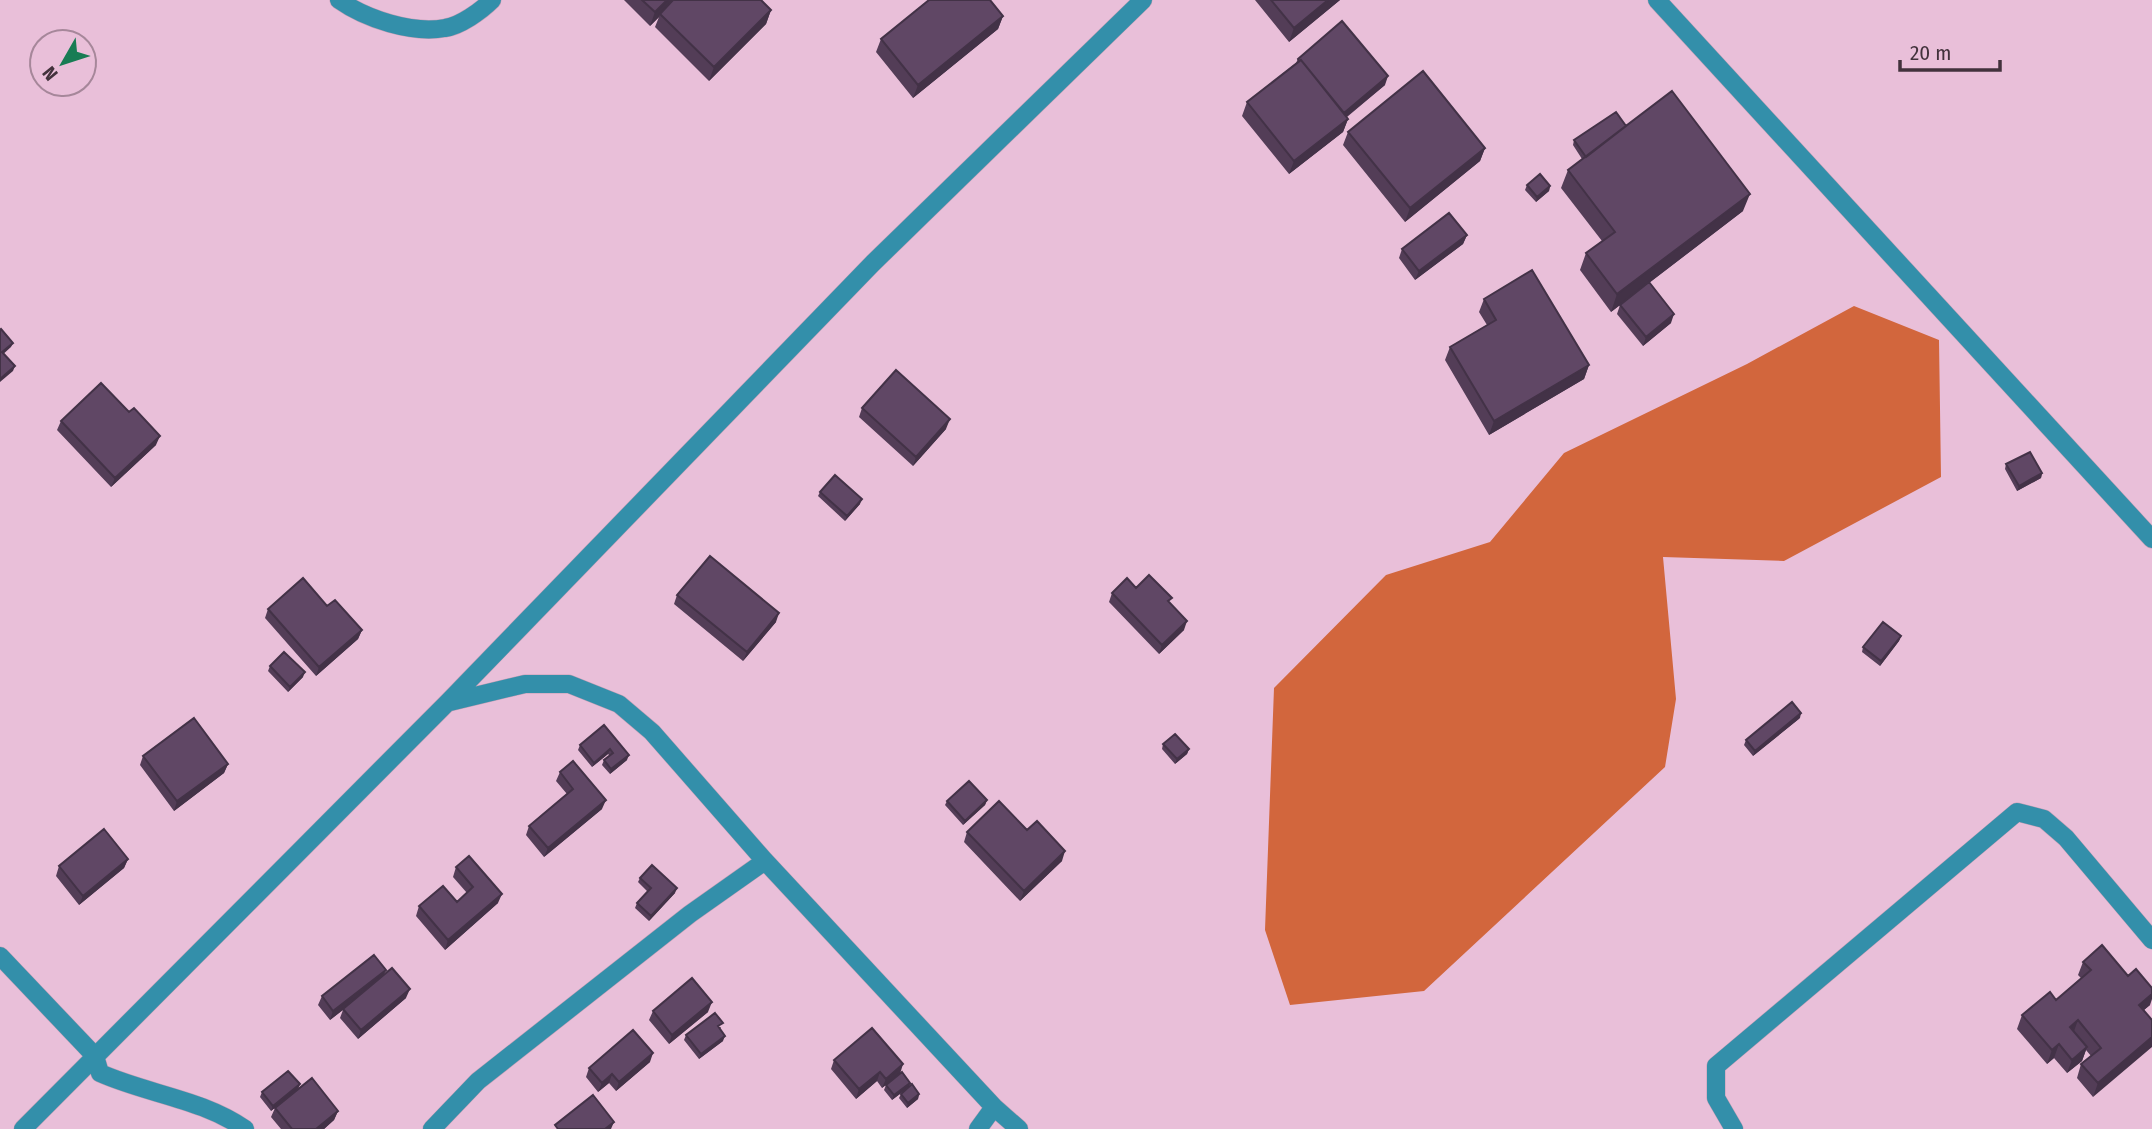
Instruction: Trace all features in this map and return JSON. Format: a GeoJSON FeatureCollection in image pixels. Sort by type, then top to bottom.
{"type":"FeatureCollection","features":[{"type":"Feature","properties":{"kind":"street"},"geometry":{"type":"LineString","coordinates":[[339,0],[349,7],[400,26],[446,29],[482,9],[492,0]]}},
{"type":"Feature","properties":{"kind":"street"},"geometry":{"type":"LineString","coordinates":[[23,1129],[448,702],[873,263],[1143,0]]}},
{"type":"Feature","properties":{"kind":"street"},"geometry":{"type":"LineString","coordinates":[[1657,0],[2152,539]]}},
{"type":"Feature","properties":{"kind":"street"},"geometry":{"type":"LineString","coordinates":[[448,702],[525,684],[569,684],[619,704],[652,732],[765,861],[994,1107],[1019,1129]]}},
{"type":"Feature","properties":{"kind":"street"},"geometry":{"type":"LineString","coordinates":[[1734,1129],[1716,1098],[1716,1066],[2017,813],[2045,819],[2066,838],[2152,940]]}},
{"type":"Feature","properties":{"kind":"street"},"geometry":{"type":"LineString","coordinates":[[432,1129],[478,1081],[690,914],[765,861]]}},
{"type":"Feature","properties":{"kind":"street"},"geometry":{"type":"LineString","coordinates":[[0,956],[95,1056],[100,1073],[188,1102],[233,1121],[244,1129]]}},
{"type":"Feature","properties":{"kind":"street"},"geometry":{"type":"LineString","coordinates":[[978,1129],[994,1107]]}},
{"type":"Feature","properties":{"kind":"shaded area"},"geometry":{"type":"Polygon","coordinates":[[[1854,306],[1939,340],[1941,477],[1784,561],[1663,557],[1676,699],[1665,767],[1424,991],[1290,1005],[1265,930],[1274,688],[1386,575],[1490,542],[1564,453],[1747,364],[1854,306]]]}},
{"type":"Feature","properties":{"kind":"building"},"geometry":{"type":"Polygon","coordinates":[[[642,0],[667,0],[655,12],[642,0]]]}},
{"type":"Feature","properties":{"kind":"building"},"geometry":{"type":"Polygon","coordinates":[[[673,0],[761,0],[771,10],[714,67],[660,14],[673,0]]]}},
{"type":"Feature","properties":{"kind":"building"},"geometry":{"type":"Polygon","coordinates":[[[929,0],[990,0],[1003,16],[918,85],[881,39],[929,0]]]}},
{"type":"Feature","properties":{"kind":"building"},"geometry":{"type":"Polygon","coordinates":[[[1271,0],[1328,0],[1294,28],[1271,0]]]}},
{"type":"Feature","properties":{"kind":"building"},"geometry":{"type":"Polygon","coordinates":[[[1342,21],[1388,76],[1344,113],[1298,59],[1342,21]]]}},
{"type":"Feature","properties":{"kind":"building"},"geometry":{"type":"Polygon","coordinates":[[[1301,60],[1348,119],[1294,161],[1247,102],[1301,60]]]}},
{"type":"Feature","properties":{"kind":"building"},"geometry":{"type":"Polygon","coordinates":[[[1423,71],[1485,148],[1410,208],[1348,132],[1423,71]]]}},
{"type":"Feature","properties":{"kind":"building"},"geometry":{"type":"Polygon","coordinates":[[[1672,91],[1750,194],[1617,294],[1586,253],[1615,232],[1568,170],[1672,91]]]}},
{"type":"Feature","properties":{"kind":"building"},"geometry":{"type":"Polygon","coordinates":[[[1616,112],[1626,126],[1586,157],[1574,140],[1616,112]]]}},
{"type":"Feature","properties":{"kind":"building"},"geometry":{"type":"Polygon","coordinates":[[[1540,174],[1550,186],[1537,197],[1527,185],[1540,174]]]}},
{"type":"Feature","properties":{"kind":"building"},"geometry":{"type":"Polygon","coordinates":[[[1449,213],[1467,235],[1419,271],[1402,249],[1449,213]]]}},
{"type":"Feature","properties":{"kind":"building"},"geometry":{"type":"Polygon","coordinates":[[[1532,270],[1589,365],[1494,421],[1450,347],[1496,320],[1484,299],[1532,270]]]}},
{"type":"Feature","properties":{"kind":"building"},"geometry":{"type":"Polygon","coordinates":[[[1649,282],[1674,314],[1646,337],[1620,305],[1649,282]]]}},
{"type":"Feature","properties":{"kind":"building"},"geometry":{"type":"Polygon","coordinates":[[[0,330],[13,343],[2,352],[15,366],[0,379],[0,330]]]}},
{"type":"Feature","properties":{"kind":"building"},"geometry":{"type":"Polygon","coordinates":[[[896,370],[950,419],[916,457],[862,408],[896,370]]]}},
{"type":"Feature","properties":{"kind":"building"},"geometry":{"type":"Polygon","coordinates":[[[101,383],[129,412],[134,408],[160,436],[115,478],[61,421],[101,383]]]}},
{"type":"Feature","properties":{"kind":"building"},"geometry":{"type":"Polygon","coordinates":[[[2030,452],[2042,473],[2019,486],[2006,464],[2030,452]]]}},
{"type":"Feature","properties":{"kind":"building"},"geometry":{"type":"Polygon","coordinates":[[[835,475],[862,499],[847,516],[820,492],[835,475]]]}},
{"type":"Feature","properties":{"kind":"building"},"geometry":{"type":"Polygon","coordinates":[[[710,556],[779,613],[747,652],[677,595],[710,556]]]}},
{"type":"Feature","properties":{"kind":"building"},"geometry":{"type":"Polygon","coordinates":[[[1149,575],[1172,598],[1168,601],[1187,621],[1162,645],[1112,593],[1127,578],[1136,588],[1149,575]]]}},
{"type":"Feature","properties":{"kind":"building"},"geometry":{"type":"Polygon","coordinates":[[[303,578],[327,606],[335,600],[362,630],[319,667],[268,609],[303,578]]]}},
{"type":"Feature","properties":{"kind":"building"},"geometry":{"type":"Polygon","coordinates":[[[1883,622],[1901,636],[1881,661],[1863,647],[1883,622]]]}},
{"type":"Feature","properties":{"kind":"building"},"geometry":{"type":"Polygon","coordinates":[[[284,652],[305,672],[290,687],[270,666],[284,652]]]}},
{"type":"Feature","properties":{"kind":"building"},"geometry":{"type":"Polygon","coordinates":[[[1792,702],[1801,713],[1755,751],[1746,740],[1792,702]]]}},
{"type":"Feature","properties":{"kind":"building"},"geometry":{"type":"Polygon","coordinates":[[[194,718],[228,764],[177,801],[143,756],[194,718]]]}},
{"type":"Feature","properties":{"kind":"building"},"geometry":{"type":"Polygon","coordinates":[[[604,725],[629,755],[611,769],[604,760],[613,753],[610,749],[594,763],[580,745],[604,725]]]}},
{"type":"Feature","properties":{"kind":"building"},"geometry":{"type":"Polygon","coordinates":[[[1175,734],[1189,749],[1177,759],[1163,744],[1175,734]]]}},
{"type":"Feature","properties":{"kind":"building"},"geometry":{"type":"Polygon","coordinates":[[[573,761],[606,800],[548,848],[529,826],[573,789],[560,772],[573,761]]]}},
{"type":"Feature","properties":{"kind":"building"},"geometry":{"type":"Polygon","coordinates":[[[969,781],[987,800],[965,821],[947,801],[969,781]]]}},
{"type":"Feature","properties":{"kind":"building"},"geometry":{"type":"Polygon","coordinates":[[[999,801],[1027,830],[1037,821],[1065,851],[1024,891],[967,832],[999,801]]]}},
{"type":"Feature","properties":{"kind":"building"},"geometry":{"type":"Polygon","coordinates":[[[104,829],[128,859],[83,896],[59,866],[104,829]]]}},
{"type":"Feature","properties":{"kind":"building"},"geometry":{"type":"Polygon","coordinates":[[[469,856],[502,894],[448,940],[419,906],[443,886],[457,902],[473,887],[456,867],[469,856]]]}},
{"type":"Feature","properties":{"kind":"building"},"geometry":{"type":"Polygon","coordinates":[[[652,865],[677,888],[651,916],[637,903],[651,888],[640,878],[652,865]]]}},
{"type":"Feature","properties":{"kind":"building"},"geometry":{"type":"Polygon","coordinates":[[[2102,945],[2128,976],[2136,969],[2152,988],[2152,994],[2139,1005],[2152,1020],[2152,1037],[2098,1083],[2081,1064],[2101,1048],[2078,1020],[2070,1027],[2087,1047],[2072,1060],[2059,1044],[2052,1050],[2022,1015],[2050,992],[2056,1000],[2091,970],[2083,962],[2102,945]]]}},
{"type":"Feature","properties":{"kind":"building"},"geometry":{"type":"Polygon","coordinates":[[[374,955],[386,970],[333,1011],[322,996],[374,955]]]}},
{"type":"Feature","properties":{"kind":"building"},"geometry":{"type":"Polygon","coordinates":[[[392,968],[410,989],[361,1030],[343,1009],[392,968]]]}},
{"type":"Feature","properties":{"kind":"building"},"geometry":{"type":"Polygon","coordinates":[[[692,978],[712,1002],[672,1035],[653,1011],[692,978]]]}},
{"type":"Feature","properties":{"kind":"building"},"geometry":{"type":"Polygon","coordinates":[[[715,1013],[723,1023],[718,1026],[725,1036],[701,1054],[686,1035],[715,1013]]]}},
{"type":"Feature","properties":{"kind":"building"},"geometry":{"type":"Polygon","coordinates":[[[872,1028],[903,1064],[886,1079],[880,1072],[859,1089],[834,1060],[872,1028]]]}},
{"type":"Feature","properties":{"kind":"building"},"geometry":{"type":"Polygon","coordinates":[[[633,1030],[653,1053],[619,1082],[612,1074],[602,1083],[589,1068],[633,1030]]]}},
{"type":"Feature","properties":{"kind":"building"},"geometry":{"type":"Polygon","coordinates":[[[288,1071],[300,1084],[273,1106],[262,1092],[288,1071]]]}},
{"type":"Feature","properties":{"kind":"building"},"geometry":{"type":"Polygon","coordinates":[[[902,1072],[910,1083],[894,1095],[886,1085],[902,1072]]]}},
{"type":"Feature","properties":{"kind":"building"},"geometry":{"type":"Polygon","coordinates":[[[312,1078],[338,1111],[316,1129],[292,1129],[275,1108],[312,1078]]]}},
{"type":"Feature","properties":{"kind":"building"},"geometry":{"type":"Polygon","coordinates":[[[912,1084],[919,1094],[908,1103],[901,1094],[912,1084]]]}},
{"type":"Feature","properties":{"kind":"building"},"geometry":{"type":"Polygon","coordinates":[[[593,1095],[614,1122],[605,1129],[558,1129],[555,1125],[593,1095]]]}}]}
